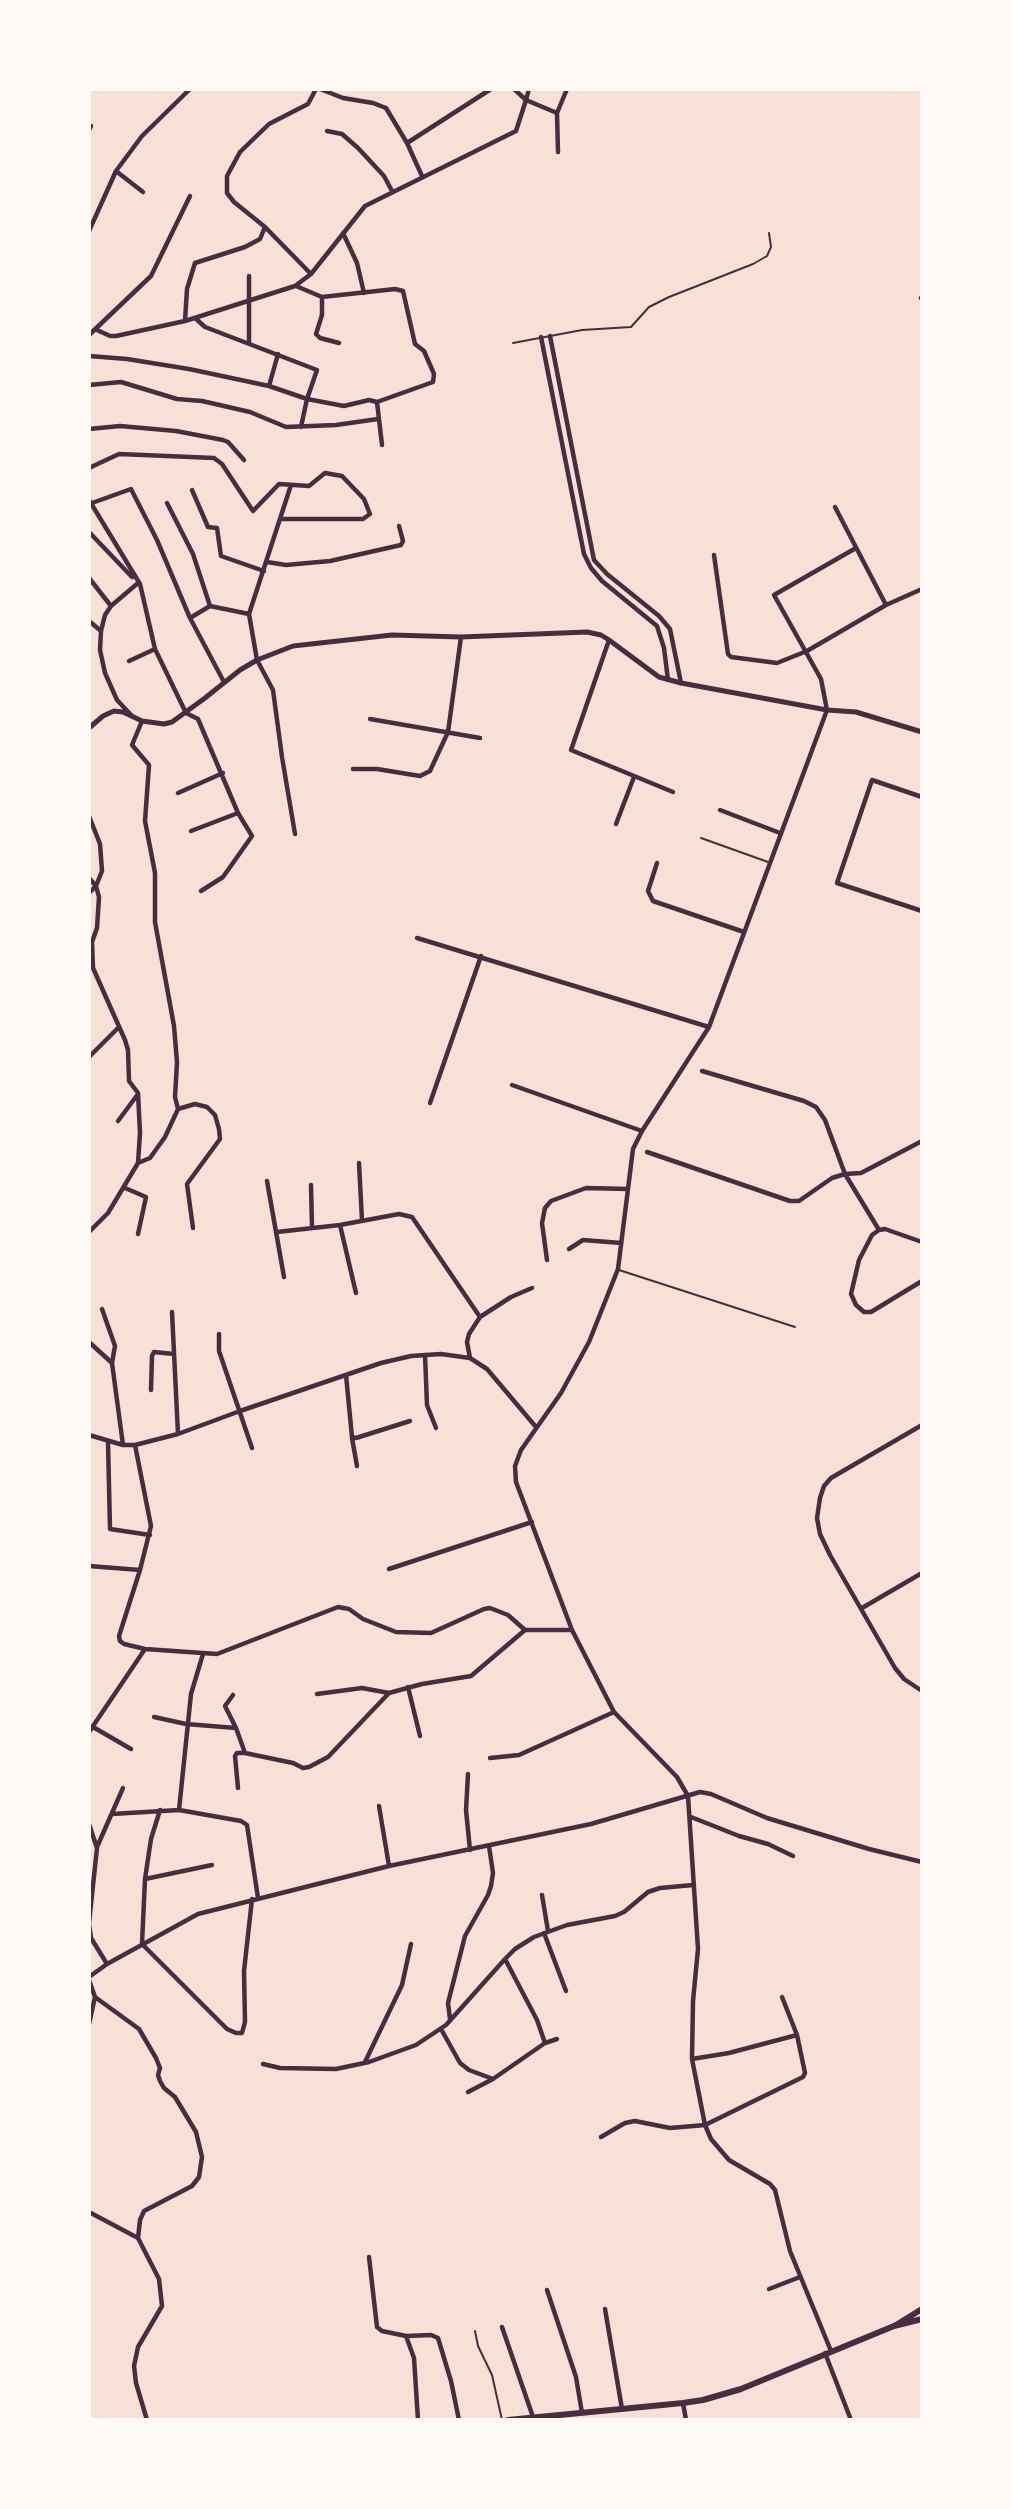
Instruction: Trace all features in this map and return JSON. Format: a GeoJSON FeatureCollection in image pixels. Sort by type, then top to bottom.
{"type":"FeatureCollection","features":[{"type":"Feature","properties":{"kind":"main road"},"geometry":{"type":"LineString","coordinates":[[894,2326],[922,2309]]}},
{"type":"Feature","properties":{"kind":"main road"},"geometry":{"type":"LineString","coordinates":[[508,2420],[683,2403],[741,2389],[894,2326],[922,2319]]}},
{"type":"Feature","properties":{"kind":"street"},"geometry":{"type":"LineString","coordinates":[[89,231],[116,172],[142,136],[190,89]]}},
{"type":"Feature","properties":{"kind":"street"},"geometry":{"type":"LineString","coordinates":[[311,274],[227,193],[227,176],[240,152],[269,124],[308,104],[318,89],[343,98],[373,103],[386,108],[407,143],[422,176]]}},
{"type":"Feature","properties":{"kind":"street"},"geometry":{"type":"LineString","coordinates":[[407,143],[491,89]]}},
{"type":"Feature","properties":{"kind":"street"},"geometry":{"type":"LineString","coordinates":[[513,89],[526,100],[557,113]]}},
{"type":"Feature","properties":{"kind":"street"},"geometry":{"type":"LineString","coordinates":[[97,330],[117,336],[186,321],[295,286],[311,274],[365,205],[516,131],[529,89]]}},
{"type":"Feature","properties":{"kind":"street"},"geometry":{"type":"LineString","coordinates":[[558,152],[557,113],[567,89]]}},
{"type":"Feature","properties":{"kind":"street"},"geometry":{"type":"LineString","coordinates":[[327,131],[342,134],[358,148],[384,176],[392,191]]}},
{"type":"Feature","properties":{"kind":"street"},"geometry":{"type":"LineString","coordinates":[[116,172],[143,192]]}},
{"type":"Feature","properties":{"kind":"street"},"geometry":{"type":"LineString","coordinates":[[89,335],[151,275],[190,196]]}},
{"type":"Feature","properties":{"kind":"street"},"geometry":{"type":"LineString","coordinates":[[186,321],[187,289],[195,263],[245,247],[260,239],[265,227]]}},
{"type":"Feature","properties":{"kind":"street"},"geometry":{"type":"LineString","coordinates":[[343,233],[357,263],[364,293]]}},
{"type":"Feature","properties":{"kind":"street"},"geometry":{"type":"LineString","coordinates":[[248,342],[249,276]]}},
{"type":"Feature","properties":{"kind":"street"},"geometry":{"type":"LineString","coordinates":[[89,356],[176,367],[269,386],[307,399],[344,406],[369,400],[377,402],[433,382],[434,374],[424,351],[415,344],[403,291],[395,289],[322,297],[295,286]]}},
{"type":"Feature","properties":{"kind":"street"},"geometry":{"type":"LineString","coordinates":[[322,297],[322,315],[316,334],[320,338],[339,343]]}},
{"type":"Feature","properties":{"kind":"street"},"geometry":{"type":"LineString","coordinates":[[194,318],[205,327],[317,370],[301,427]]}},
{"type":"Feature","properties":{"kind":"street"},"geometry":{"type":"LineString","coordinates":[[550,336],[594,560],[607,575],[670,629],[681,683]]}},
{"type":"Feature","properties":{"kind":"street"},"geometry":{"type":"LineString","coordinates":[[541,337],[584,554],[602,581],[657,626],[665,651],[668,680]]}},
{"type":"Feature","properties":{"kind":"street"},"geometry":{"type":"LineString","coordinates":[[269,386],[278,354]]}},
{"type":"Feature","properties":{"kind":"street"},"geometry":{"type":"LineString","coordinates":[[89,384],[121,383],[177,399],[234,408],[286,427],[378,419]]}},
{"type":"Feature","properties":{"kind":"street"},"geometry":{"type":"LineString","coordinates":[[377,402],[382,445]]}},
{"type":"Feature","properties":{"kind":"street"},"geometry":{"type":"LineString","coordinates":[[89,429],[120,426],[223,440],[244,460]]}},
{"type":"Feature","properties":{"kind":"street"},"geometry":{"type":"LineString","coordinates":[[89,468],[118,454],[214,458],[222,464],[253,511],[279,484],[309,486],[325,473],[342,476],[364,499],[370,514],[363,519],[281,519]]}},
{"type":"Feature","properties":{"kind":"street"},"geometry":{"type":"LineString","coordinates":[[291,485],[249,614],[257,660],[273,690],[295,834]]}},
{"type":"Feature","properties":{"kind":"street"},"geometry":{"type":"LineString","coordinates":[[201,891],[223,877],[252,835],[238,813],[198,719],[186,713],[155,649],[140,584],[91,501],[131,489],[157,540],[190,618],[224,682]]}},
{"type":"Feature","properties":{"kind":"street"},"geometry":{"type":"LineString","coordinates":[[192,490],[208,527],[217,528],[221,556],[264,571]]}},
{"type":"Feature","properties":{"kind":"street"},"geometry":{"type":"LineString","coordinates":[[167,503],[193,554],[210,606]]}},
{"type":"Feature","properties":{"kind":"street"},"geometry":{"type":"LineString","coordinates":[[835,507],[886,605]]}},
{"type":"Feature","properties":{"kind":"street"},"geometry":{"type":"LineString","coordinates":[[267,562],[286,565],[319,563],[401,545],[403,541],[399,526]]}},
{"type":"Feature","properties":{"kind":"street"},"geometry":{"type":"LineString","coordinates":[[89,532],[140,584]]}},
{"type":"Feature","properties":{"kind":"street"},"geometry":{"type":"LineString","coordinates":[[851,2420],[790,2251],[775,2190],[770,2183],[729,2160],[712,2139],[705,2125],[692,2059],[693,2001],[698,1949],[688,1796],[677,1777],[614,1712],[572,1630],[516,1482],[515,1466],[521,1450],[561,1393],[589,1342],[618,1269],[633,1149],[709,1027],[827,710],[821,679],[774,595],[856,548]]}},
{"type":"Feature","properties":{"kind":"street"},"geometry":{"type":"LineString","coordinates":[[714,555],[729,655],[776,663],[807,651],[886,605],[922,589]]}},
{"type":"Feature","properties":{"kind":"street"},"geometry":{"type":"LineString","coordinates":[[89,578],[111,606]]}},
{"type":"Feature","properties":{"kind":"street"},"geometry":{"type":"LineString","coordinates":[[133,717],[117,700],[105,673],[100,650],[101,631],[105,615],[111,606],[140,584]]}},
{"type":"Feature","properties":{"kind":"street"},"geometry":{"type":"LineString","coordinates":[[190,618],[210,606],[249,614]]}},
{"type":"Feature","properties":{"kind":"street"},"geometry":{"type":"LineString","coordinates":[[89,621],[101,631]]}},
{"type":"Feature","properties":{"kind":"street"},"geometry":{"type":"LineString","coordinates":[[89,728],[108,712],[123,712],[142,721],[164,724],[186,713],[224,682],[257,660],[304,644],[392,635],[461,637],[587,632],[609,640],[643,666],[668,680],[827,710],[856,712],[922,732]]}},
{"type":"Feature","properties":{"kind":"street"},"geometry":{"type":"LineString","coordinates":[[353,769],[425,774],[430,771],[447,732],[461,637]]}},
{"type":"Feature","properties":{"kind":"street"},"geometry":{"type":"LineString","coordinates":[[609,640],[571,750],[673,792]]}},
{"type":"Feature","properties":{"kind":"street"},"geometry":{"type":"LineString","coordinates":[[130,661],[155,649]]}},
{"type":"Feature","properties":{"kind":"street"},"geometry":{"type":"LineString","coordinates":[[665,651],[674,649]]}},
{"type":"Feature","properties":{"kind":"street"},"geometry":{"type":"LineString","coordinates":[[370,719],[480,738]]}},
{"type":"Feature","properties":{"kind":"street"},"geometry":{"type":"LineString","coordinates":[[138,1163],[149,1158],[164,1138],[178,1109],[174,1026],[155,922],[155,873],[145,821],[149,765],[132,745],[142,721]]}},
{"type":"Feature","properties":{"kind":"street"},"geometry":{"type":"LineString","coordinates":[[178,793],[223,773]]}},
{"type":"Feature","properties":{"kind":"street"},"geometry":{"type":"LineString","coordinates":[[616,824],[634,777]]}},
{"type":"Feature","properties":{"kind":"street"},"geometry":{"type":"LineString","coordinates":[[922,797],[872,780],[837,883],[922,911]]}},
{"type":"Feature","properties":{"kind":"street"},"geometry":{"type":"LineString","coordinates":[[720,810],[780,832]]}},
{"type":"Feature","properties":{"kind":"street"},"geometry":{"type":"LineString","coordinates":[[191,831],[238,813]]}},
{"type":"Feature","properties":{"kind":"street"},"geometry":{"type":"LineString","coordinates":[[89,816],[96,830],[102,871],[96,887],[89,893]]}},
{"type":"Feature","properties":{"kind":"street"},"geometry":{"type":"LineString","coordinates":[[657,863],[648,891],[653,901],[744,932]]}},
{"type":"Feature","properties":{"kind":"street"},"geometry":{"type":"LineString","coordinates":[[89,878],[99,897],[99,915],[92,942],[93,968],[128,1050],[129,1080],[138,1093],[138,1163],[108,1213],[89,1232]]}},
{"type":"Feature","properties":{"kind":"street"},"geometry":{"type":"LineString","coordinates":[[417,938],[709,1027]]}},
{"type":"Feature","properties":{"kind":"street"},"geometry":{"type":"LineString","coordinates":[[430,1103],[481,956]]}},
{"type":"Feature","properties":{"kind":"street"},"geometry":{"type":"LineString","coordinates":[[89,1057],[119,1027]]}},
{"type":"Feature","properties":{"kind":"street"},"geometry":{"type":"LineString","coordinates":[[702,1071],[804,1101],[816,1107],[825,1120],[845,1174],[879,1230]]}},
{"type":"Feature","properties":{"kind":"street"},"geometry":{"type":"LineString","coordinates":[[512,1085],[642,1131]]}},
{"type":"Feature","properties":{"kind":"street"},"geometry":{"type":"LineString","coordinates":[[118,1121],[138,1093]]}},
{"type":"Feature","properties":{"kind":"street"},"geometry":{"type":"LineString","coordinates":[[178,1109],[195,1104],[207,1107],[215,1115],[219,1129],[220,1139],[187,1184],[194,1228]]}},
{"type":"Feature","properties":{"kind":"street"},"geometry":{"type":"LineString","coordinates":[[648,1152],[790,1202],[808,1197],[832,1178],[861,1173],[922,1141]]}},
{"type":"Feature","properties":{"kind":"street"},"geometry":{"type":"LineString","coordinates":[[359,1163],[362,1221]]}},
{"type":"Feature","properties":{"kind":"street"},"geometry":{"type":"LineString","coordinates":[[267,1181],[284,1277]]}},
{"type":"Feature","properties":{"kind":"street"},"geometry":{"type":"LineString","coordinates":[[311,1185],[312,1228]]}},
{"type":"Feature","properties":{"kind":"street"},"geometry":{"type":"LineString","coordinates":[[125,1188],[146,1197],[138,1234]]}},
{"type":"Feature","properties":{"kind":"street"},"geometry":{"type":"LineString","coordinates":[[547,1259],[542,1223],[545,1208],[551,1201],[586,1188],[628,1189]]}},
{"type":"Feature","properties":{"kind":"street"},"geometry":{"type":"LineString","coordinates":[[277,1232],[399,1214],[412,1217],[480,1317]]}},
{"type":"Feature","properties":{"kind":"street"},"geometry":{"type":"LineString","coordinates":[[340,1224],[356,1293]]}},
{"type":"Feature","properties":{"kind":"street"},"geometry":{"type":"LineString","coordinates":[[922,1242],[885,1229],[879,1230],[867,1243],[851,1286],[853,1300],[864,1311],[880,1309],[922,1281]]}},
{"type":"Feature","properties":{"kind":"street"},"geometry":{"type":"LineString","coordinates":[[569,1249],[583,1240],[621,1243]]}},
{"type":"Feature","properties":{"kind":"street"},"geometry":{"type":"LineString","coordinates":[[470,1358],[467,1342],[480,1317],[531,1288]]}},
{"type":"Feature","properties":{"kind":"street"},"geometry":{"type":"LineString","coordinates":[[102,1308],[115,1346],[112,1363],[123,1445]]}},
{"type":"Feature","properties":{"kind":"street"},"geometry":{"type":"LineString","coordinates":[[172,1312],[178,1434]]}},
{"type":"Feature","properties":{"kind":"street"},"geometry":{"type":"LineString","coordinates":[[219,1334],[219,1351],[252,1448]]}},
{"type":"Feature","properties":{"kind":"street"},"geometry":{"type":"LineString","coordinates":[[89,1342],[112,1363]]}},
{"type":"Feature","properties":{"kind":"street"},"geometry":{"type":"LineString","coordinates":[[151,1390],[154,1352],[174,1354]]}},
{"type":"Feature","properties":{"kind":"street"},"geometry":{"type":"LineString","coordinates":[[89,1435],[123,1445],[135,1445],[178,1434],[391,1360],[441,1354],[470,1358],[487,1369],[536,1427]]}},
{"type":"Feature","properties":{"kind":"street"},"geometry":{"type":"LineString","coordinates":[[425,1355],[428,1410],[436,1428]]}},
{"type":"Feature","properties":{"kind":"street"},"geometry":{"type":"LineString","coordinates":[[346,1375],[357,1466]]}},
{"type":"Feature","properties":{"kind":"street"},"geometry":{"type":"LineString","coordinates":[[352,1437],[410,1421]]}},
{"type":"Feature","properties":{"kind":"street"},"geometry":{"type":"LineString","coordinates":[[922,1425],[831,1478],[824,1486],[817,1518],[820,1534],[830,1555],[895,1668],[904,1679],[922,1691]]}},
{"type":"Feature","properties":{"kind":"street"},"geometry":{"type":"LineString","coordinates":[[108,1441],[110,1529],[150,1535]]}},
{"type":"Feature","properties":{"kind":"street"},"geometry":{"type":"LineString","coordinates":[[135,1445],[151,1526],[141,1570],[119,1636],[120,1642],[145,1649],[217,1654],[338,1607],[349,1609],[363,1619],[396,1632],[431,1633],[490,1608],[508,1615],[526,1630]]}},
{"type":"Feature","properties":{"kind":"street"},"geometry":{"type":"LineString","coordinates":[[388,1569],[532,1521]]}},
{"type":"Feature","properties":{"kind":"street"},"geometry":{"type":"LineString","coordinates":[[89,1566],[141,1570]]}},
{"type":"Feature","properties":{"kind":"street"},"geometry":{"type":"LineString","coordinates":[[862,1608],[922,1573]]}},
{"type":"Feature","properties":{"kind":"street"},"geometry":{"type":"LineString","coordinates":[[317,1694],[362,1688],[389,1693],[471,1675],[526,1630],[572,1630]]}},
{"type":"Feature","properties":{"kind":"street"},"geometry":{"type":"LineString","coordinates":[[131,1749],[91,1730],[145,1649]]}},
{"type":"Feature","properties":{"kind":"street"},"geometry":{"type":"LineString","coordinates":[[179,1810],[186,1724],[191,1694],[203,1654]]}},
{"type":"Feature","properties":{"kind":"street"},"geometry":{"type":"LineString","coordinates":[[408,1687],[420,1736]]}},
{"type":"Feature","properties":{"kind":"street"},"geometry":{"type":"LineString","coordinates":[[238,1788],[234,1756],[237,1753],[293,1763],[303,1768],[309,1767],[328,1757],[389,1693]]}},
{"type":"Feature","properties":{"kind":"street"},"geometry":{"type":"LineString","coordinates":[[233,1695],[225,1706],[245,1753]]}},
{"type":"Feature","properties":{"kind":"street"},"geometry":{"type":"LineString","coordinates":[[490,1758],[519,1755],[614,1712]]}},
{"type":"Feature","properties":{"kind":"street"},"geometry":{"type":"LineString","coordinates":[[154,1717],[186,1724],[236,1728]]}},
{"type":"Feature","properties":{"kind":"street"},"geometry":{"type":"LineString","coordinates":[[468,1774],[466,1810],[470,1850]]}},
{"type":"Feature","properties":{"kind":"street"},"geometry":{"type":"LineString","coordinates":[[107,1964],[90,1938],[92,1886],[97,1848],[123,1788]]}},
{"type":"Feature","properties":{"kind":"street"},"geometry":{"type":"LineString","coordinates":[[89,2024],[95,1997],[89,1979],[107,1964],[198,1914],[389,1866],[591,1824],[700,1793],[711,1794],[767,1818],[869,1849],[922,1861]]}},
{"type":"Feature","properties":{"kind":"street"},"geometry":{"type":"LineString","coordinates":[[379,1805],[389,1866]]}},
{"type":"Feature","properties":{"kind":"street"},"geometry":{"type":"LineString","coordinates":[[160,1810],[151,1839],[145,1879],[142,1944],[227,2029],[236,2033],[242,2033],[245,2022],[246,1939],[251,1899]]}},
{"type":"Feature","properties":{"kind":"street"},"geometry":{"type":"LineString","coordinates":[[112,1814],[179,1810],[240,1821],[247,1825],[258,1898]]}},
{"type":"Feature","properties":{"kind":"street"},"geometry":{"type":"LineString","coordinates":[[691,1817],[768,1844],[793,1856]]}},
{"type":"Feature","properties":{"kind":"street"},"geometry":{"type":"LineString","coordinates":[[89,1824],[97,1848]]}},
{"type":"Feature","properties":{"kind":"street"},"geometry":{"type":"LineString","coordinates":[[450,2020],[448,2003],[465,1936],[491,1886],[493,1873],[489,1846]]}},
{"type":"Feature","properties":{"kind":"street"},"geometry":{"type":"LineString","coordinates":[[145,1879],[212,1866]]}},
{"type":"Feature","properties":{"kind":"street"},"geometry":{"type":"LineString","coordinates":[[263,2064],[280,2068],[336,2069],[365,2063],[416,2045],[441,2029],[515,1949],[546,1932],[567,1925],[615,1916],[648,1892],[660,1888],[693,1885]]}},
{"type":"Feature","properties":{"kind":"street"},"geometry":{"type":"LineString","coordinates":[[542,1895],[546,1932],[566,1991]]}},
{"type":"Feature","properties":{"kind":"street"},"geometry":{"type":"LineString","coordinates":[[365,2063],[402,1985],[411,1944]]}},
{"type":"Feature","properties":{"kind":"street"},"geometry":{"type":"LineString","coordinates":[[505,1959],[537,2020],[545,2043]]}},
{"type":"Feature","properties":{"kind":"street"},"geometry":{"type":"LineString","coordinates":[[95,1997],[139,2029],[156,2058],[160,2068],[160,2081],[175,2097],[196,2132],[202,2157],[201,2170],[192,2186],[144,2211],[140,2220],[138,2238],[159,2279],[162,2295],[162,2306],[135,2356],[136,2383],[147,2420]]}},
{"type":"Feature","properties":{"kind":"street"},"geometry":{"type":"LineString","coordinates":[[601,2137],[625,2123],[635,2121],[670,2127],[705,2125],[803,2077],[805,2074],[797,2035],[782,1997]]}},
{"type":"Feature","properties":{"kind":"street"},"geometry":{"type":"LineString","coordinates":[[441,2029],[460,2063],[469,2070],[493,2078]]}},
{"type":"Feature","properties":{"kind":"street"},"geometry":{"type":"LineString","coordinates":[[692,2059],[729,2053],[797,2035]]}},
{"type":"Feature","properties":{"kind":"street"},"geometry":{"type":"LineString","coordinates":[[468,2092],[545,2043],[557,2039]]}},
{"type":"Feature","properties":{"kind":"street"},"geometry":{"type":"LineString","coordinates":[[89,2212],[138,2238]]}},
{"type":"Feature","properties":{"kind":"street"},"geometry":{"type":"LineString","coordinates":[[369,2257],[377,2327],[382,2331],[406,2336],[431,2335],[438,2338],[451,2381],[458,2420]]}},
{"type":"Feature","properties":{"kind":"street"},"geometry":{"type":"LineString","coordinates":[[769,2289],[800,2277]]}},
{"type":"Feature","properties":{"kind":"street"},"geometry":{"type":"LineString","coordinates":[[547,2290],[576,2377],[582,2413]]}},
{"type":"Feature","properties":{"kind":"street"},"geometry":{"type":"LineString","coordinates":[[606,2309],[622,2409]]}},
{"type":"Feature","properties":{"kind":"street"},"geometry":{"type":"LineString","coordinates":[[502,2327],[533,2417]]}},
{"type":"Feature","properties":{"kind":"street"},"geometry":{"type":"LineString","coordinates":[[406,2336],[414,2358],[418,2420]]}},
{"type":"Feature","properties":{"kind":"street"},"geometry":{"type":"LineString","coordinates":[[683,2403],[686,2420]]}},
{"type":"Feature","properties":{"kind":"lane"},"geometry":{"type":"LineString","coordinates":[[513,342],[582,330],[631,327],[649,307],[767,256],[771,247],[769,233]]}},
{"type":"Feature","properties":{"kind":"lane"},"geometry":{"type":"LineString","coordinates":[[701,838],[769,862]]}},
{"type":"Feature","properties":{"kind":"lane"},"geometry":{"type":"LineString","coordinates":[[618,1269],[795,1327]]}},
{"type":"Feature","properties":{"kind":"lane"},"geometry":{"type":"LineString","coordinates":[[475,2331],[478,2346],[492,2375],[502,2420]]}}]}
